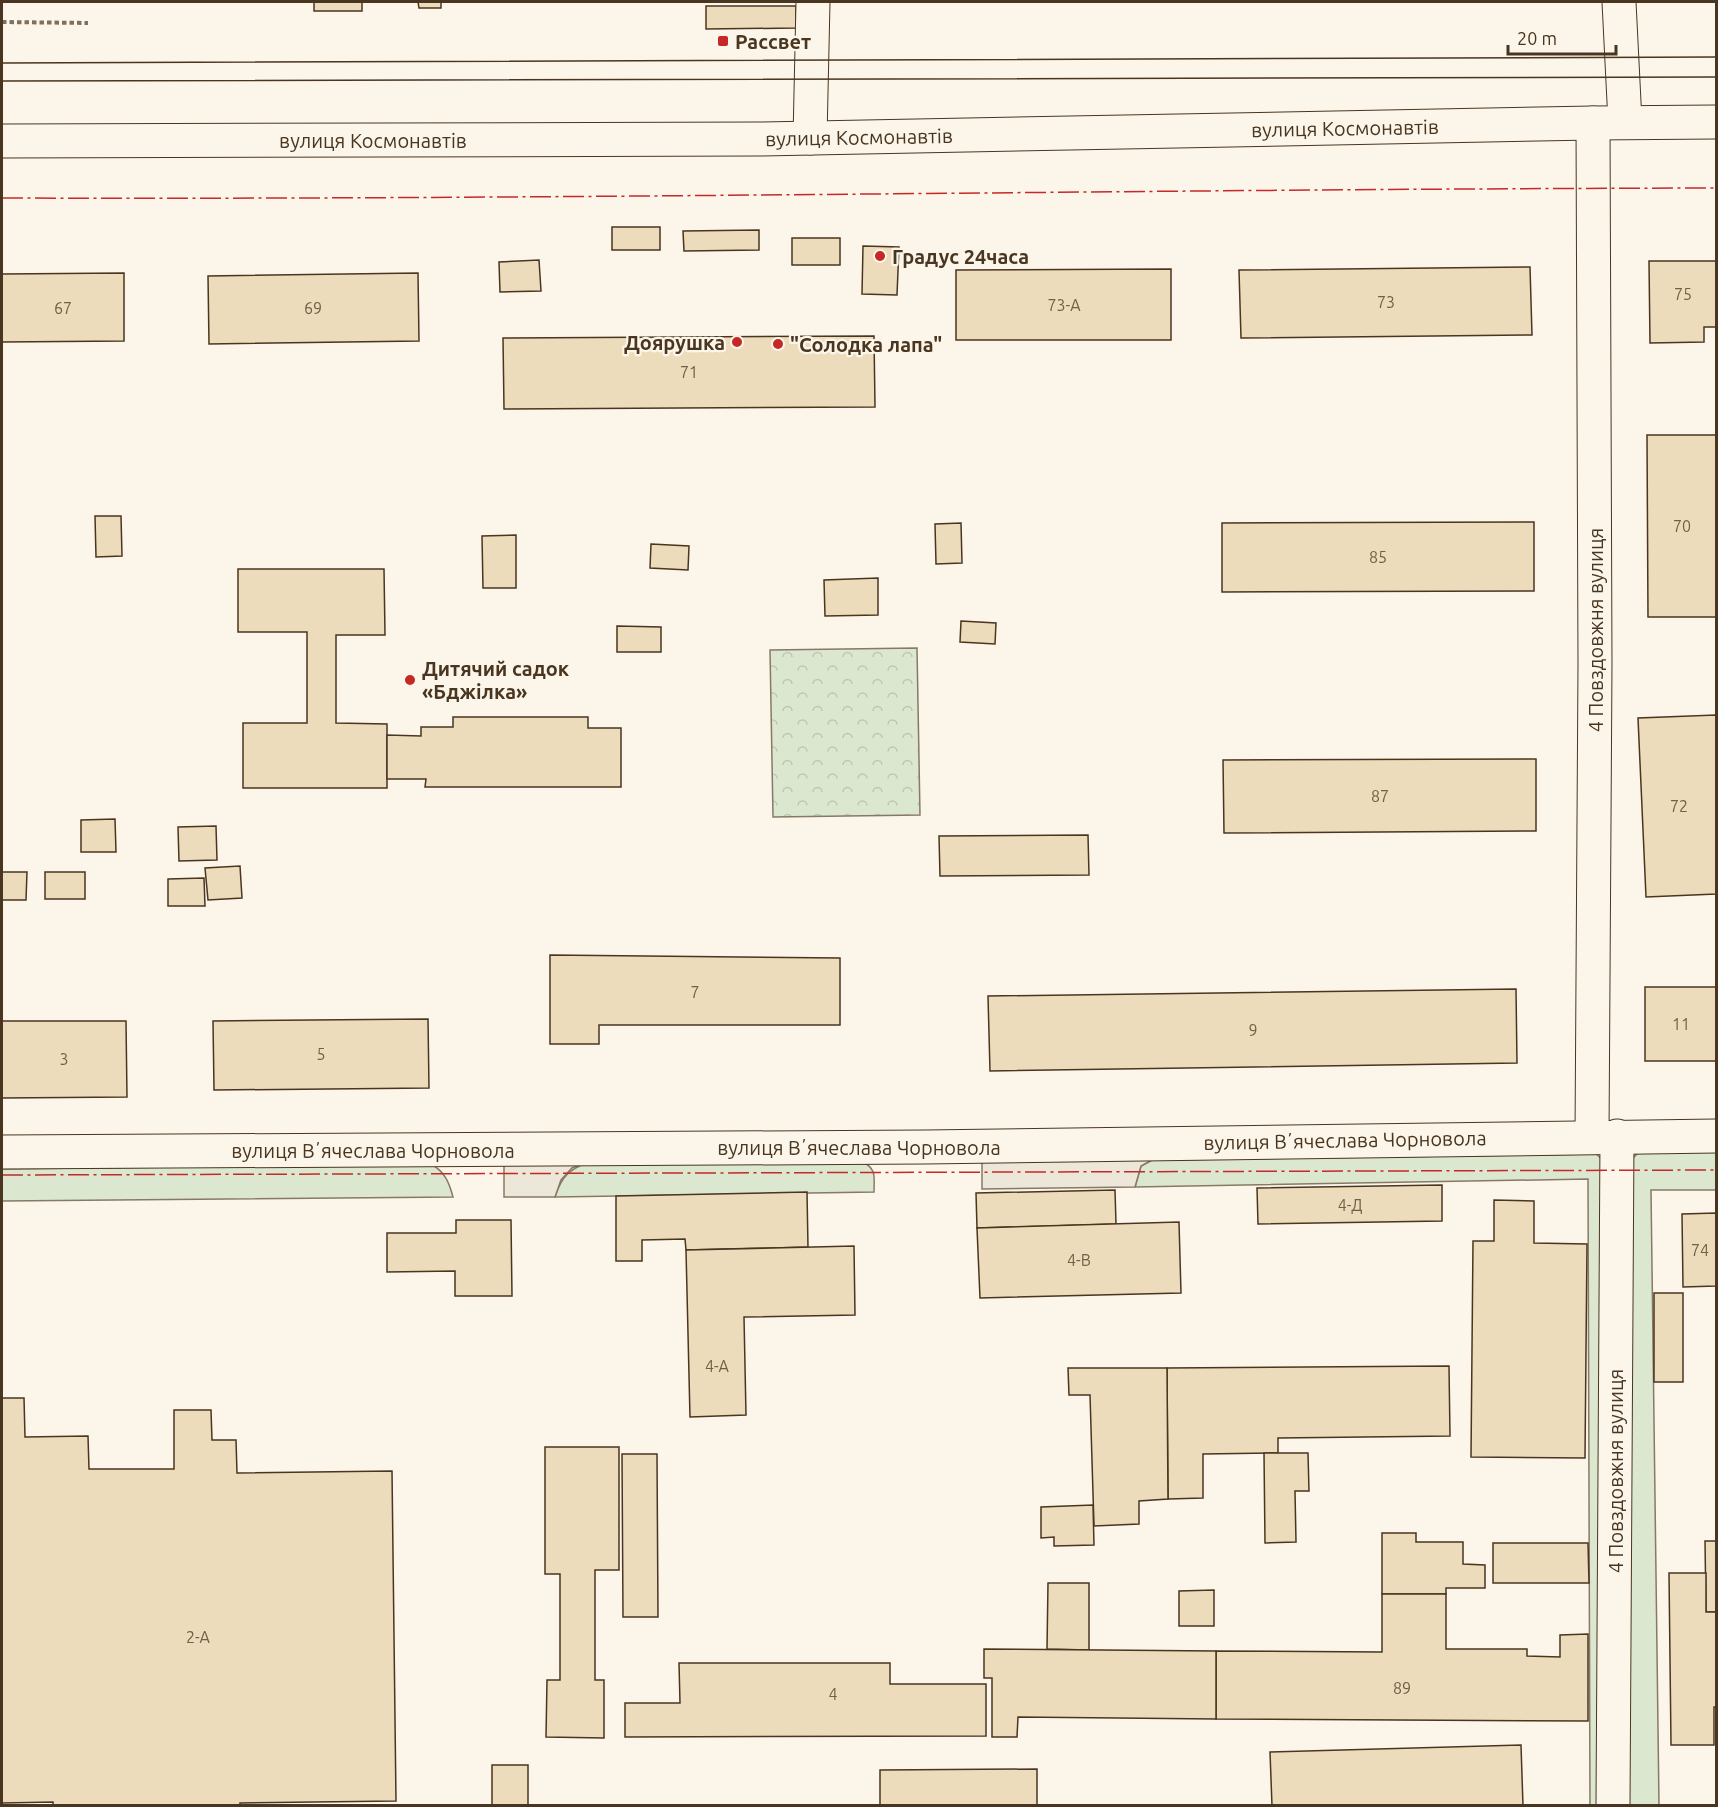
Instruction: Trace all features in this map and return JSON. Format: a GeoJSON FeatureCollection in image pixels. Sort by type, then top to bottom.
{"type":"FeatureCollection","features":[{"type":"Feature","properties":{"kind":"street"},"geometry":{"type":"LineString","coordinates":[[810,138],[813,2]]}},
{"type":"Feature","properties":{"kind":"street","name":"4 Повздовжня вулиця"},"geometry":{"type":"LineString","coordinates":[[1613,1806],[1605,1136],[1595,675],[1609,123],[1618,2]]}},
{"type":"Feature","properties":{"kind":"street","name":"вулиця Космонавтів"},"geometry":{"type":"LineString","coordinates":[[2,141],[810,138],[1716,122]]}},
{"type":"Feature","properties":{"kind":"street","name":"вулиця Вʼячеслава Чорновола"},"geometry":{"type":"LineString","coordinates":[[2,1152],[913,1147],[1716,1136]]}},
{"type":"Feature","properties":{"kind":"path"},"geometry":{"type":"LineString","coordinates":[[2,22],[88,23]]}},
{"type":"Feature","properties":{"kind":"green space"},"geometry":{"type":"Polygon","coordinates":[[[917,648],[920,815],[773,817],[770,650],[917,648]]]}},
{"type":"Feature","properties":{"kind":"green space"},"geometry":{"type":"Polygon","coordinates":[[[1716,1146],[1716,1190],[1651,1190],[1659,1805],[1625,1806],[1631,1160],[1641,1150],[1716,1146]]]}},
{"type":"Feature","properties":{"kind":"green space"},"geometry":{"type":"Polygon","coordinates":[[[1596,1154],[1603,1160],[1602,1805],[1590,1805],[1588,1179],[1135,1187],[1141,1166],[1152,1160],[1596,1154]]]}},
{"type":"Feature","properties":{"kind":"green space"},"geometry":{"type":"Polygon","coordinates":[[[590,1161],[862,1161],[872,1170],[874,1192],[555,1197],[560,1183],[567,1174],[590,1161]]]}},
{"type":"Feature","properties":{"kind":"green space"},"geometry":{"type":"Polygon","coordinates":[[[431,1164],[446,1178],[453,1197],[2,1201],[2,1169],[431,1164]]]}},
{"type":"Feature","properties":{"kind":"shaded area"},"geometry":{"type":"Polygon","coordinates":[[[982,1160],[1152,1160],[1141,1166],[1135,1187],[982,1189],[982,1160]]]}},
{"type":"Feature","properties":{"kind":"shaded area"},"geometry":{"type":"Polygon","coordinates":[[[590,1161],[572,1168],[561,1180],[555,1197],[504,1197],[504,1162],[590,1161]]]}},
{"type":"Feature","properties":{"kind":"building"},"geometry":{"type":"Polygon","coordinates":[[[314,2],[362,2],[362,11],[314,11],[314,2]]]}},
{"type":"Feature","properties":{"kind":"building"},"geometry":{"type":"Polygon","coordinates":[[[418,2],[441,2],[441,8],[419,8],[418,2]]]}},
{"type":"Feature","properties":{"kind":"building"},"geometry":{"type":"Polygon","coordinates":[[[706,6],[796,6],[796,28],[706,29],[706,6]]]}},
{"type":"Feature","properties":{"kind":"building"},"geometry":{"type":"Polygon","coordinates":[[[612,227],[660,227],[660,250],[612,250],[612,227]]]}},
{"type":"Feature","properties":{"kind":"building"},"geometry":{"type":"Polygon","coordinates":[[[759,230],[759,250],[684,251],[683,231],[759,230]]]}},
{"type":"Feature","properties":{"kind":"building"},"geometry":{"type":"Polygon","coordinates":[[[792,238],[840,238],[840,265],[792,265],[792,238]]]}},
{"type":"Feature","properties":{"kind":"building"},"geometry":{"type":"Polygon","coordinates":[[[863,246],[899,247],[897,295],[862,294],[863,246]]]}},
{"type":"Feature","properties":{"kind":"building"},"geometry":{"type":"Polygon","coordinates":[[[539,260],[541,291],[500,292],[499,262],[539,260]]]}},
{"type":"Feature","properties":{"kind":"building"},"geometry":{"type":"Polygon","coordinates":[[[1649,261],[1716,261],[1716,327],[1704,327],[1704,342],[1650,343],[1649,261]]]}},
{"type":"Feature","properties":{"kind":"building"},"geometry":{"type":"Polygon","coordinates":[[[1530,267],[1532,335],[1241,338],[1239,270],[1530,267]]]}},
{"type":"Feature","properties":{"kind":"building"},"geometry":{"type":"Polygon","coordinates":[[[1171,269],[1171,340],[956,340],[956,270],[1171,269]]]}},
{"type":"Feature","properties":{"kind":"building"},"geometry":{"type":"Polygon","coordinates":[[[124,273],[124,341],[2,342],[2,274],[124,273]]]}},
{"type":"Feature","properties":{"kind":"building"},"geometry":{"type":"Polygon","coordinates":[[[418,273],[419,341],[209,344],[208,276],[418,273]]]}},
{"type":"Feature","properties":{"kind":"building"},"geometry":{"type":"Polygon","coordinates":[[[874,336],[875,407],[504,409],[503,338],[874,336]]]}},
{"type":"Feature","properties":{"kind":"building"},"geometry":{"type":"Polygon","coordinates":[[[1647,435],[1716,435],[1716,617],[1648,617],[1647,435]]]}},
{"type":"Feature","properties":{"kind":"building"},"geometry":{"type":"Polygon","coordinates":[[[95,516],[121,516],[122,556],[96,557],[95,516]]]}},
{"type":"Feature","properties":{"kind":"building"},"geometry":{"type":"Polygon","coordinates":[[[1534,522],[1534,591],[1222,592],[1222,523],[1534,522]]]}},
{"type":"Feature","properties":{"kind":"building"},"geometry":{"type":"Polygon","coordinates":[[[961,523],[962,563],[936,564],[935,524],[961,523]]]}},
{"type":"Feature","properties":{"kind":"building"},"geometry":{"type":"Polygon","coordinates":[[[516,535],[516,588],[483,588],[482,536],[516,535]]]}},
{"type":"Feature","properties":{"kind":"building"},"geometry":{"type":"Polygon","coordinates":[[[651,544],[689,546],[688,570],[650,568],[651,544]]]}},
{"type":"Feature","properties":{"kind":"building"},"geometry":{"type":"Polygon","coordinates":[[[238,569],[384,569],[385,635],[336,635],[336,723],[387,724],[387,788],[243,788],[243,723],[307,723],[307,632],[238,632],[238,569]]]}},
{"type":"Feature","properties":{"kind":"building"},"geometry":{"type":"Polygon","coordinates":[[[878,578],[878,615],[825,616],[824,580],[878,578]]]}},
{"type":"Feature","properties":{"kind":"building"},"geometry":{"type":"Polygon","coordinates":[[[961,621],[996,623],[995,644],[960,642],[961,621]]]}},
{"type":"Feature","properties":{"kind":"building"},"geometry":{"type":"Polygon","coordinates":[[[617,626],[661,627],[661,652],[617,652],[617,626]]]}},
{"type":"Feature","properties":{"kind":"building"},"geometry":{"type":"Polygon","coordinates":[[[1716,715],[1716,894],[1646,897],[1638,718],[1716,715]]]}},
{"type":"Feature","properties":{"kind":"building"},"geometry":{"type":"Polygon","coordinates":[[[453,717],[588,717],[588,728],[621,728],[621,787],[425,787],[426,779],[387,779],[387,735],[421,736],[421,727],[453,727],[453,717]]]}},
{"type":"Feature","properties":{"kind":"building"},"geometry":{"type":"Polygon","coordinates":[[[1536,759],[1536,831],[1224,833],[1223,760],[1536,759]]]}},
{"type":"Feature","properties":{"kind":"building"},"geometry":{"type":"Polygon","coordinates":[[[115,819],[116,852],[81,852],[81,820],[115,819]]]}},
{"type":"Feature","properties":{"kind":"building"},"geometry":{"type":"Polygon","coordinates":[[[216,826],[217,860],[179,861],[178,827],[216,826]]]}},
{"type":"Feature","properties":{"kind":"building"},"geometry":{"type":"Polygon","coordinates":[[[1088,835],[1089,875],[940,876],[939,836],[1088,835]]]}},
{"type":"Feature","properties":{"kind":"building"},"geometry":{"type":"Polygon","coordinates":[[[240,866],[242,898],[208,900],[205,868],[240,866]]]}},
{"type":"Feature","properties":{"kind":"building"},"geometry":{"type":"Polygon","coordinates":[[[2,872],[27,872],[26,900],[2,900],[2,872]]]}},
{"type":"Feature","properties":{"kind":"building"},"geometry":{"type":"Polygon","coordinates":[[[45,872],[85,872],[85,899],[45,899],[45,872]]]}},
{"type":"Feature","properties":{"kind":"building"},"geometry":{"type":"Polygon","coordinates":[[[204,878],[205,906],[168,906],[168,879],[204,878]]]}},
{"type":"Feature","properties":{"kind":"building"},"geometry":{"type":"Polygon","coordinates":[[[550,955],[840,958],[840,1025],[599,1025],[599,1044],[550,1044],[550,955]]]}},
{"type":"Feature","properties":{"kind":"building"},"geometry":{"type":"Polygon","coordinates":[[[1645,987],[1716,987],[1716,1061],[1645,1061],[1645,987]]]}},
{"type":"Feature","properties":{"kind":"building"},"geometry":{"type":"Polygon","coordinates":[[[1516,989],[1517,1063],[990,1071],[988,996],[1516,989]]]}},
{"type":"Feature","properties":{"kind":"building"},"geometry":{"type":"Polygon","coordinates":[[[428,1019],[429,1088],[214,1090],[213,1021],[428,1019]]]}},
{"type":"Feature","properties":{"kind":"building"},"geometry":{"type":"Polygon","coordinates":[[[2,1021],[126,1021],[127,1097],[2,1098],[2,1021]]]}},
{"type":"Feature","properties":{"kind":"building"},"geometry":{"type":"Polygon","coordinates":[[[1442,1185],[1442,1221],[1258,1224],[1257,1188],[1442,1185]]]}},
{"type":"Feature","properties":{"kind":"building"},"geometry":{"type":"Polygon","coordinates":[[[1115,1190],[1116,1224],[977,1228],[976,1193],[1115,1190]]]}},
{"type":"Feature","properties":{"kind":"building"},"geometry":{"type":"Polygon","coordinates":[[[807,1192],[808,1247],[686,1250],[685,1239],[642,1240],[642,1261],[616,1261],[616,1196],[807,1192]]]}},
{"type":"Feature","properties":{"kind":"building"},"geometry":{"type":"Polygon","coordinates":[[[1494,1200],[1534,1201],[1534,1243],[1587,1244],[1585,1458],[1471,1457],[1473,1241],[1494,1241],[1494,1200]]]}},
{"type":"Feature","properties":{"kind":"building"},"geometry":{"type":"Polygon","coordinates":[[[1716,1213],[1716,1286],[1683,1287],[1682,1214],[1716,1213]]]}},
{"type":"Feature","properties":{"kind":"building"},"geometry":{"type":"Polygon","coordinates":[[[456,1220],[511,1220],[512,1296],[455,1296],[455,1271],[387,1272],[387,1233],[456,1233],[456,1220]]]}},
{"type":"Feature","properties":{"kind":"building"},"geometry":{"type":"Polygon","coordinates":[[[1179,1222],[1181,1293],[980,1298],[977,1228],[1179,1222]]]}},
{"type":"Feature","properties":{"kind":"building"},"geometry":{"type":"Polygon","coordinates":[[[854,1246],[855,1315],[744,1317],[746,1415],[690,1417],[686,1250],[854,1246]]]}},
{"type":"Feature","properties":{"kind":"building"},"geometry":{"type":"Polygon","coordinates":[[[1654,1293],[1683,1293],[1683,1382],[1654,1382],[1654,1293]]]}},
{"type":"Feature","properties":{"kind":"building"},"geometry":{"type":"Polygon","coordinates":[[[1449,1366],[1450,1436],[1278,1438],[1278,1453],[1203,1454],[1203,1498],[1168,1499],[1167,1368],[1449,1366]]]}},
{"type":"Feature","properties":{"kind":"building"},"geometry":{"type":"Polygon","coordinates":[[[1068,1368],[1167,1368],[1168,1499],[1139,1501],[1139,1524],[1094,1526],[1090,1395],[1069,1395],[1068,1368]]]}},
{"type":"Feature","properties":{"kind":"building"},"geometry":{"type":"Polygon","coordinates":[[[2,1398],[24,1398],[25,1437],[88,1436],[89,1469],[174,1469],[174,1410],[211,1410],[212,1440],[236,1440],[237,1473],[392,1471],[396,1801],[240,1803],[240,1806],[53,1806],[53,1802],[2,1803],[2,1398]]]}},
{"type":"Feature","properties":{"kind":"building"},"geometry":{"type":"Polygon","coordinates":[[[545,1447],[619,1447],[619,1570],[595,1570],[595,1680],[604,1680],[604,1738],[546,1737],[547,1680],[560,1680],[560,1574],[545,1574],[545,1447]]]}},
{"type":"Feature","properties":{"kind":"building"},"geometry":{"type":"Polygon","coordinates":[[[1264,1453],[1308,1453],[1309,1491],[1295,1491],[1296,1542],[1265,1543],[1264,1453]]]}},
{"type":"Feature","properties":{"kind":"building"},"geometry":{"type":"Polygon","coordinates":[[[622,1454],[657,1454],[658,1617],[623,1617],[622,1454]]]}},
{"type":"Feature","properties":{"kind":"building"},"geometry":{"type":"Polygon","coordinates":[[[1093,1505],[1094,1545],[1054,1546],[1054,1537],[1041,1538],[1041,1507],[1093,1505]]]}},
{"type":"Feature","properties":{"kind":"building"},"geometry":{"type":"Polygon","coordinates":[[[1382,1533],[1416,1533],[1416,1542],[1463,1542],[1463,1564],[1485,1565],[1485,1588],[1446,1588],[1446,1594],[1382,1594],[1382,1533]]]}},
{"type":"Feature","properties":{"kind":"building"},"geometry":{"type":"Polygon","coordinates":[[[1705,1541],[1716,1541],[1716,1612],[1706,1612],[1705,1541]]]}},
{"type":"Feature","properties":{"kind":"building"},"geometry":{"type":"Polygon","coordinates":[[[1493,1543],[1588,1543],[1589,1583],[1493,1583],[1493,1543]]]}},
{"type":"Feature","properties":{"kind":"building"},"geometry":{"type":"Polygon","coordinates":[[[1669,1573],[1706,1573],[1706,1612],[1716,1612],[1714,1745],[1671,1745],[1669,1573]]]}},
{"type":"Feature","properties":{"kind":"building"},"geometry":{"type":"Polygon","coordinates":[[[1048,1583],[1089,1583],[1089,1650],[1047,1649],[1048,1583]]]}},
{"type":"Feature","properties":{"kind":"building"},"geometry":{"type":"Polygon","coordinates":[[[1214,1590],[1214,1626],[1179,1626],[1179,1591],[1214,1590]]]}},
{"type":"Feature","properties":{"kind":"building"},"geometry":{"type":"Polygon","coordinates":[[[1382,1594],[1446,1594],[1446,1649],[1527,1649],[1527,1656],[1560,1657],[1560,1635],[1588,1634],[1588,1721],[1216,1719],[1216,1651],[1382,1652],[1382,1594]]]}},
{"type":"Feature","properties":{"kind":"building"},"geometry":{"type":"Polygon","coordinates":[[[984,1649],[1216,1651],[1216,1719],[1018,1717],[1017,1737],[992,1737],[992,1678],[984,1678],[984,1649]]]}},
{"type":"Feature","properties":{"kind":"building"},"geometry":{"type":"Polygon","coordinates":[[[679,1663],[890,1663],[890,1684],[986,1684],[986,1736],[625,1737],[625,1703],[680,1703],[679,1663]]]}},
{"type":"Feature","properties":{"kind":"building"},"geometry":{"type":"Polygon","coordinates":[[[1521,1745],[1523,1806],[1272,1806],[1270,1752],[1521,1745]]]}},
{"type":"Feature","properties":{"kind":"building"},"geometry":{"type":"Polygon","coordinates":[[[492,1765],[528,1765],[528,1806],[492,1806],[492,1765]]]}},
{"type":"Feature","properties":{"kind":"building"},"geometry":{"type":"Polygon","coordinates":[[[1037,1769],[1037,1806],[880,1806],[880,1770],[1037,1769]]]}},
{"type":"Feature","properties":{"kind":"tram line"},"geometry":{"type":"LineString","coordinates":[[2,63],[1716,57]]}},
{"type":"Feature","properties":{"kind":"tram line"},"geometry":{"type":"LineString","coordinates":[[2,81],[1716,77]]}},
{"type":"Feature","properties":{"kind":"power"},"geometry":{"type":"LineString","coordinates":[[2,198],[1716,188]]}},
{"type":"Feature","properties":{"kind":"power"},"geometry":{"type":"LineString","coordinates":[[2,1175],[1716,1170]]}},
{"type":"Feature","properties":{"kind":"place","name":"Рассвет"},"geometry":{"type":"Point","coordinates":[723,41]}},
{"type":"Feature","properties":{"kind":"place","name":"Градус 24часа"},"geometry":{"type":"Point","coordinates":[880,256]}},
{"type":"Feature","properties":{"kind":"place","name":"Доярушка"},"geometry":{"type":"Point","coordinates":[737,342]}},
{"type":"Feature","properties":{"kind":"place","name":"\"Солодка лапа\""},"geometry":{"type":"Point","coordinates":[778,344]}},
{"type":"Feature","properties":{"kind":"place","name":"Дитячий садок «Бджілка»"},"geometry":{"type":"Point","coordinates":[410,680]}}]}
